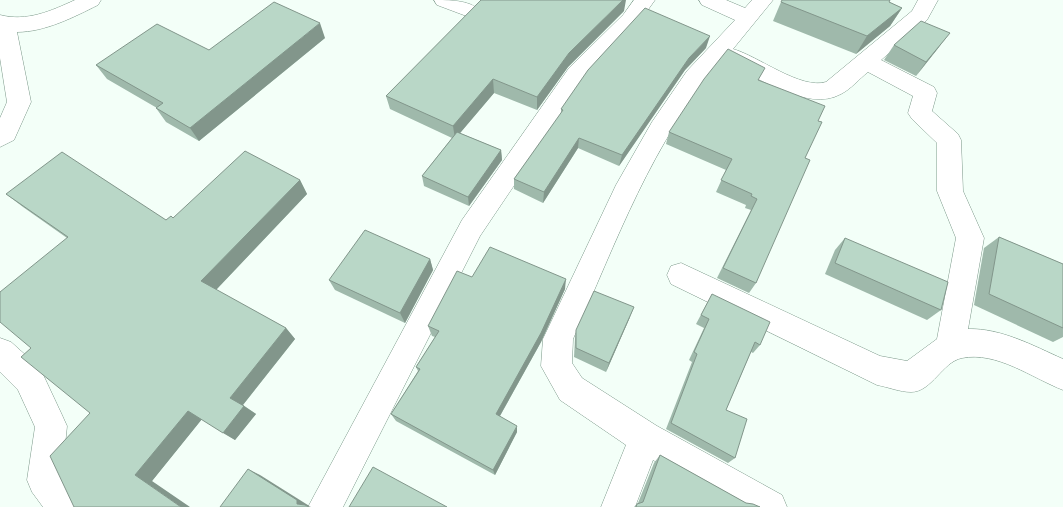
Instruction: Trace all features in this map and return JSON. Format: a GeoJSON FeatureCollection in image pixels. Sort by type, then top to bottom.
{"type":"FeatureCollection","features":[{"type":"Feature","properties":{"kind":"street"},"geometry":{"type":"LineString","coordinates":[[0,138],[5,134],[19,102],[3,24],[34,24],[66,13],[91,0]]}},
{"type":"Feature","properties":{"kind":"street"},"geometry":{"type":"LineString","coordinates":[[444,0],[469,10]]}},
{"type":"Feature","properties":{"kind":"street"},"geometry":{"type":"LineString","coordinates":[[325,507],[471,228],[577,74],[630,20],[645,0]]}},
{"type":"Feature","properties":{"kind":"street"},"geometry":{"type":"LineString","coordinates":[[709,0],[756,9]]}},
{"type":"Feature","properties":{"kind":"street"},"geometry":{"type":"LineString","coordinates":[[720,50],[814,92],[826,92],[834,88],[920,15],[928,0]]}},
{"type":"Feature","properties":{"kind":"street"},"geometry":{"type":"LineString","coordinates":[[756,9],[695,77],[660,128],[629,185],[558,339],[556,366],[571,389],[645,438],[770,507]]}},
{"type":"Feature","properties":{"kind":"street"},"geometry":{"type":"LineString","coordinates":[[866,61],[926,93],[920,113],[949,140],[950,191],[970,238],[950,348]]}},
{"type":"Feature","properties":{"kind":"street"},"geometry":{"type":"LineString","coordinates":[[682,275],[877,370],[912,377],[950,348],[978,342],[1018,355],[1063,375]]}},
{"type":"Feature","properties":{"kind":"street"},"geometry":{"type":"LineString","coordinates":[[0,352],[29,379],[52,426],[44,480],[65,507]]}},
{"type":"Feature","properties":{"kind":"street"},"geometry":{"type":"LineString","coordinates":[[618,507],[645,438]]}},
{"type":"Feature","properties":{"kind":"building"},"geometry":{"type":"Polygon","coordinates":[[[481,0],[623,0],[569,53],[537,97],[493,79],[453,126],[386,96],[481,0]]]}},
{"type":"Feature","properties":{"kind":"building"},"geometry":{"type":"Polygon","coordinates":[[[782,0],[890,0],[889,2],[902,8],[867,36],[781,2],[782,0]]]}},
{"type":"Feature","properties":{"kind":"building"},"geometry":{"type":"Polygon","coordinates":[[[274,2],[320,23],[190,128],[156,108],[163,103],[96,65],[157,24],[209,50],[274,2]]]}},
{"type":"Feature","properties":{"kind":"building"},"geometry":{"type":"Polygon","coordinates":[[[645,8],[710,36],[689,58],[622,155],[579,138],[544,192],[514,179],[563,110],[561,109],[588,70],[645,8]]]}},
{"type":"Feature","properties":{"kind":"building"},"geometry":{"type":"Polygon","coordinates":[[[921,21],[950,33],[926,62],[894,45],[921,21]]]}},
{"type":"Feature","properties":{"kind":"building"},"geometry":{"type":"Polygon","coordinates":[[[728,49],[765,68],[758,80],[825,106],[818,121],[822,122],[805,158],[810,160],[756,283],[723,268],[757,199],[751,196],[752,194],[721,180],[732,159],[669,132],[704,79],[728,49]]]}},
{"type":"Feature","properties":{"kind":"building"},"geometry":{"type":"Polygon","coordinates":[[[457,132],[501,150],[468,197],[422,176],[457,132]]]}},
{"type":"Feature","properties":{"kind":"building"},"geometry":{"type":"Polygon","coordinates":[[[245,151],[300,180],[201,281],[286,328],[230,398],[244,406],[223,433],[188,411],[135,475],[181,507],[74,507],[50,456],[90,413],[21,357],[31,348],[0,322],[0,292],[68,237],[6,194],[62,152],[166,220],[171,216],[173,218],[245,151]]]}},
{"type":"Feature","properties":{"kind":"building"},"geometry":{"type":"Polygon","coordinates":[[[365,230],[430,259],[400,313],[329,280],[365,230]]]}},
{"type":"Feature","properties":{"kind":"building"},"geometry":{"type":"Polygon","coordinates":[[[999,237],[1063,264],[1063,328],[989,294],[999,237]]]}},
{"type":"Feature","properties":{"kind":"building"},"geometry":{"type":"Polygon","coordinates":[[[845,238],[948,282],[941,310],[835,263],[845,238]]]}},
{"type":"Feature","properties":{"kind":"building"},"geometry":{"type":"Polygon","coordinates":[[[490,247],[566,279],[541,333],[496,414],[517,426],[493,470],[391,414],[420,369],[416,367],[439,331],[428,326],[457,271],[472,277],[490,247]]]}},
{"type":"Feature","properties":{"kind":"building"},"geometry":{"type":"Polygon","coordinates":[[[594,291],[634,307],[609,363],[576,348],[576,330],[594,291]]]}},
{"type":"Feature","properties":{"kind":"building"},"geometry":{"type":"Polygon","coordinates":[[[712,294],[770,322],[760,345],[755,342],[726,410],[747,419],[735,458],[671,423],[697,354],[694,352],[709,319],[701,315],[712,294]]]}},
{"type":"Feature","properties":{"kind":"building"},"geometry":{"type":"Polygon","coordinates":[[[660,455],[746,503],[760,507],[636,507],[637,504],[643,502],[660,455]]]}},
{"type":"Feature","properties":{"kind":"building"},"geometry":{"type":"Polygon","coordinates":[[[373,467],[447,507],[349,507],[373,467]]]}},
{"type":"Feature","properties":{"kind":"building"},"geometry":{"type":"Polygon","coordinates":[[[248,469],[297,500],[297,504],[309,507],[220,507],[248,469]]]}}]}
